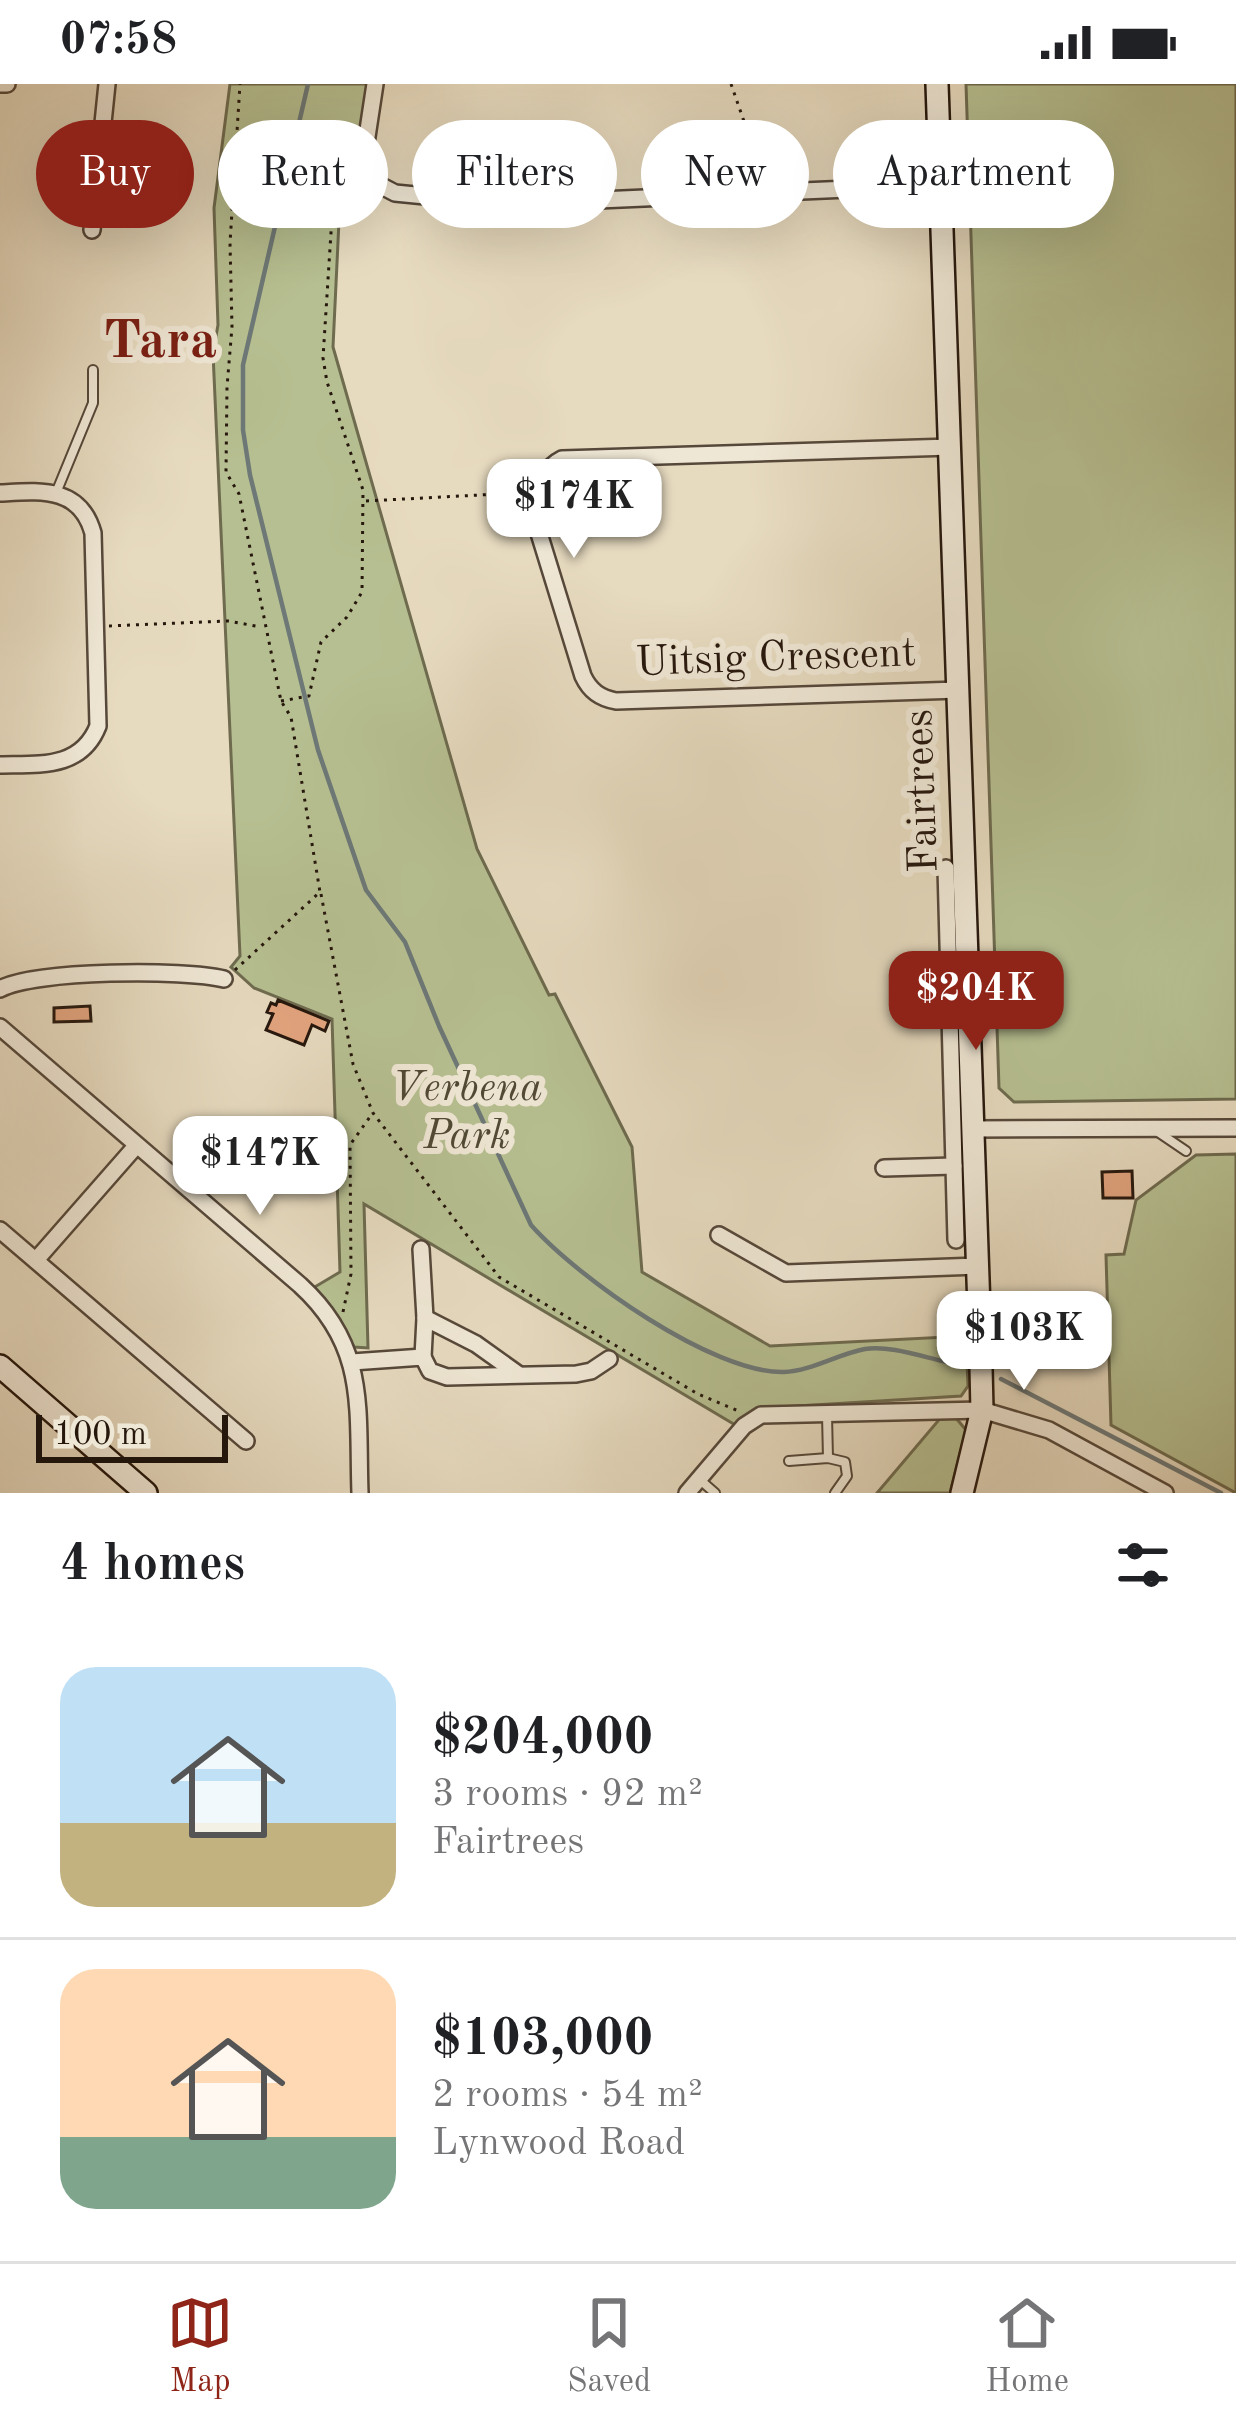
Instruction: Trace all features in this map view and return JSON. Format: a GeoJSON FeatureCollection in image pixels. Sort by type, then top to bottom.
{"type":"FeatureCollection","features":[{"type":"Feature","properties":{"kind":"main road","name":"Fairtrees"},"geometry":{"type":"LineString","coordinates":[[937,84],[938,120]]}},
{"type":"Feature","properties":{"kind":"main road","name":"Fairtrees"},"geometry":{"type":"LineString","coordinates":[[943,228],[959,689],[958,959],[974,1130],[982,1410],[962,1493]]}},
{"type":"Feature","properties":{"kind":"main road"},"geometry":{"type":"LineString","coordinates":[[0,1366],[146,1493]]}},
{"type":"Feature","properties":{"kind":"street"},"geometry":{"type":"LineString","coordinates":[[92,230],[107,84]]}},
{"type":"Feature","properties":{"kind":"street"},"geometry":{"type":"LineString","coordinates":[[375,84],[362,157],[368,176],[388,192],[506,204],[641,198]]}},
{"type":"Feature","properties":{"kind":"street"},"geometry":{"type":"LineString","coordinates":[[531,496],[553,464],[562,459],[951,447]]}},
{"type":"Feature","properties":{"kind":"street"},"geometry":{"type":"LineString","coordinates":[[0,493],[56,493],[73,499],[89,518],[98,726],[86,749],[76,756],[50,763],[0,765]]}},
{"type":"Feature","properties":{"kind":"street","name":"Uitsig Crescent"},"geometry":{"type":"LineString","coordinates":[[531,496],[583,676],[604,698],[959,689]]}},
{"type":"Feature","properties":{"kind":"street"},"geometry":{"type":"LineString","coordinates":[[946,868],[958,959],[956,1240]]}},
{"type":"Feature","properties":{"kind":"street"},"geometry":{"type":"LineString","coordinates":[[0,989],[32,979],[186,973],[224,979]]}},
{"type":"Feature","properties":{"kind":"street"},"geometry":{"type":"LineString","coordinates":[[0,1027],[313,1297],[339,1332],[352,1362],[360,1493]]}},
{"type":"Feature","properties":{"kind":"street"},"geometry":{"type":"LineString","coordinates":[[974,1130],[1236,1128]]}},
{"type":"Feature","properties":{"kind":"street"},"geometry":{"type":"LineString","coordinates":[[36,1260],[136,1146]]}},
{"type":"Feature","properties":{"kind":"street"},"geometry":{"type":"LineString","coordinates":[[884,1168],[954,1166]]}},
{"type":"Feature","properties":{"kind":"street"},"geometry":{"type":"LineString","coordinates":[[0,1230],[246,1441]]}},
{"type":"Feature","properties":{"kind":"street"},"geometry":{"type":"LineString","coordinates":[[718,1235],[786,1273],[978,1266]]}},
{"type":"Feature","properties":{"kind":"street"},"geometry":{"type":"LineString","coordinates":[[421,1249],[423,1357],[430,1371],[441,1377],[584,1372],[609,1359]]}},
{"type":"Feature","properties":{"kind":"street"},"geometry":{"type":"LineString","coordinates":[[424,1318],[476,1344],[518,1374]]}},
{"type":"Feature","properties":{"kind":"street"},"geometry":{"type":"LineString","coordinates":[[352,1362],[423,1357]]}},
{"type":"Feature","properties":{"kind":"street"},"geometry":{"type":"LineString","coordinates":[[693,1486],[754,1418],[982,1410],[1038,1425],[1165,1493]]}},
{"type":"Feature","properties":{"kind":"lane"},"geometry":{"type":"LineString","coordinates":[[56,493],[93,403],[93,370]]}},
{"type":"Feature","properties":{"kind":"lane"},"geometry":{"type":"LineString","coordinates":[[1155,1130],[1186,1151]]}},
{"type":"Feature","properties":{"kind":"lane"},"geometry":{"type":"LineString","coordinates":[[826,1414],[828,1458]]}},
{"type":"Feature","properties":{"kind":"lane"},"geometry":{"type":"LineString","coordinates":[[788,1461],[840,1459],[847,1466],[847,1476],[835,1493]]}},
{"type":"Feature","properties":{"kind":"lane"},"geometry":{"type":"LineString","coordinates":[[693,1486],[716,1493]]}},
{"type":"Feature","properties":{"kind":"path"},"geometry":{"type":"LineString","coordinates":[[240,84],[230,243],[226,472],[239,494],[281,701],[291,717],[353,1064],[373,1112],[500,1276],[698,1394],[746,1414]]}},
{"type":"Feature","properties":{"kind":"path"},"geometry":{"type":"LineString","coordinates":[[731,84],[743,120]]}},
{"type":"Feature","properties":{"kind":"path"},"geometry":{"type":"LineString","coordinates":[[281,701],[308,697],[321,642],[347,616],[362,592],[363,490],[322,358],[331,228]]}},
{"type":"Feature","properties":{"kind":"path"},"geometry":{"type":"LineString","coordinates":[[363,501],[438,495],[531,496]]}},
{"type":"Feature","properties":{"kind":"path"},"geometry":{"type":"LineString","coordinates":[[95,626],[228,621],[265,627]]}},
{"type":"Feature","properties":{"kind":"path"},"geometry":{"type":"LineString","coordinates":[[224,979],[320,892]]}},
{"type":"Feature","properties":{"kind":"path"},"geometry":{"type":"LineString","coordinates":[[339,1332],[351,1274],[350,1145],[373,1112]]}},
{"type":"Feature","properties":{"kind":"green space","name":"Verbena Park"},"geometry":{"type":"Polygon","coordinates":[[[230,84],[369,84],[363,120],[225,120],[230,84]]]}},
{"type":"Feature","properties":{"kind":"green space"},"geometry":{"type":"Polygon","coordinates":[[[966,84],[1236,84],[1236,1099],[1014,1102],[999,1088],[971,228],[1114,228],[1114,120],[967,120],[966,84]]]}},
{"type":"Feature","properties":{"kind":"green space","name":"Verbena Park"},"geometry":{"type":"Polygon","coordinates":[[[218,177],[218,228],[339,228],[333,347],[477,849],[632,1147],[642,1272],[770,1346],[966,1336],[968,1386],[961,1396],[765,1408],[737,1426],[364,1204],[368,1348],[354,1347],[337,1315],[313,1288],[340,1272],[332,1019],[254,988],[231,967],[240,956],[213,353],[218,325],[214,208],[218,177]]]}},
{"type":"Feature","properties":{"kind":"green space"},"geometry":{"type":"Polygon","coordinates":[[[1236,1154],[1236,1493],[1111,1425],[1106,1255],[1124,1254],[1136,1200],[1196,1155],[1236,1154]]]}},
{"type":"Feature","properties":{"kind":"green space"},"geometry":{"type":"Polygon","coordinates":[[[943,1415],[955,1417],[966,1430],[950,1493],[877,1493],[943,1415]]]}},
{"type":"Feature","properties":{"kind":"building"},"geometry":{"type":"Polygon","coordinates":[[[278,1000],[329,1021],[325,1031],[312,1025],[304,1045],[266,1030],[273,1014],[267,1012],[278,1000]]]}},
{"type":"Feature","properties":{"kind":"building"},"geometry":{"type":"Polygon","coordinates":[[[90,1006],[91,1021],[54,1022],[54,1008],[90,1006]]]}},
{"type":"Feature","properties":{"kind":"building"},"geometry":{"type":"Polygon","coordinates":[[[1132,1171],[1133,1198],[1103,1198],[1102,1172],[1132,1171]]]}},
{"type":"Feature","properties":{"kind":"waterway"},"geometry":{"type":"LineString","coordinates":[[308,84],[243,365],[243,430],[250,475],[318,750],[366,890],[405,942],[531,1225],[613,1295],[721,1357],[784,1372],[874,1348],[947,1362]]}},
{"type":"Feature","properties":{"kind":"waterway"},"geometry":{"type":"LineString","coordinates":[[1001,1379],[1221,1493]]}},
{"type":"Feature","properties":{"kind":"district","name":"Tara"},"geometry":{"type":"Point","coordinates":[160,343]}}]}
